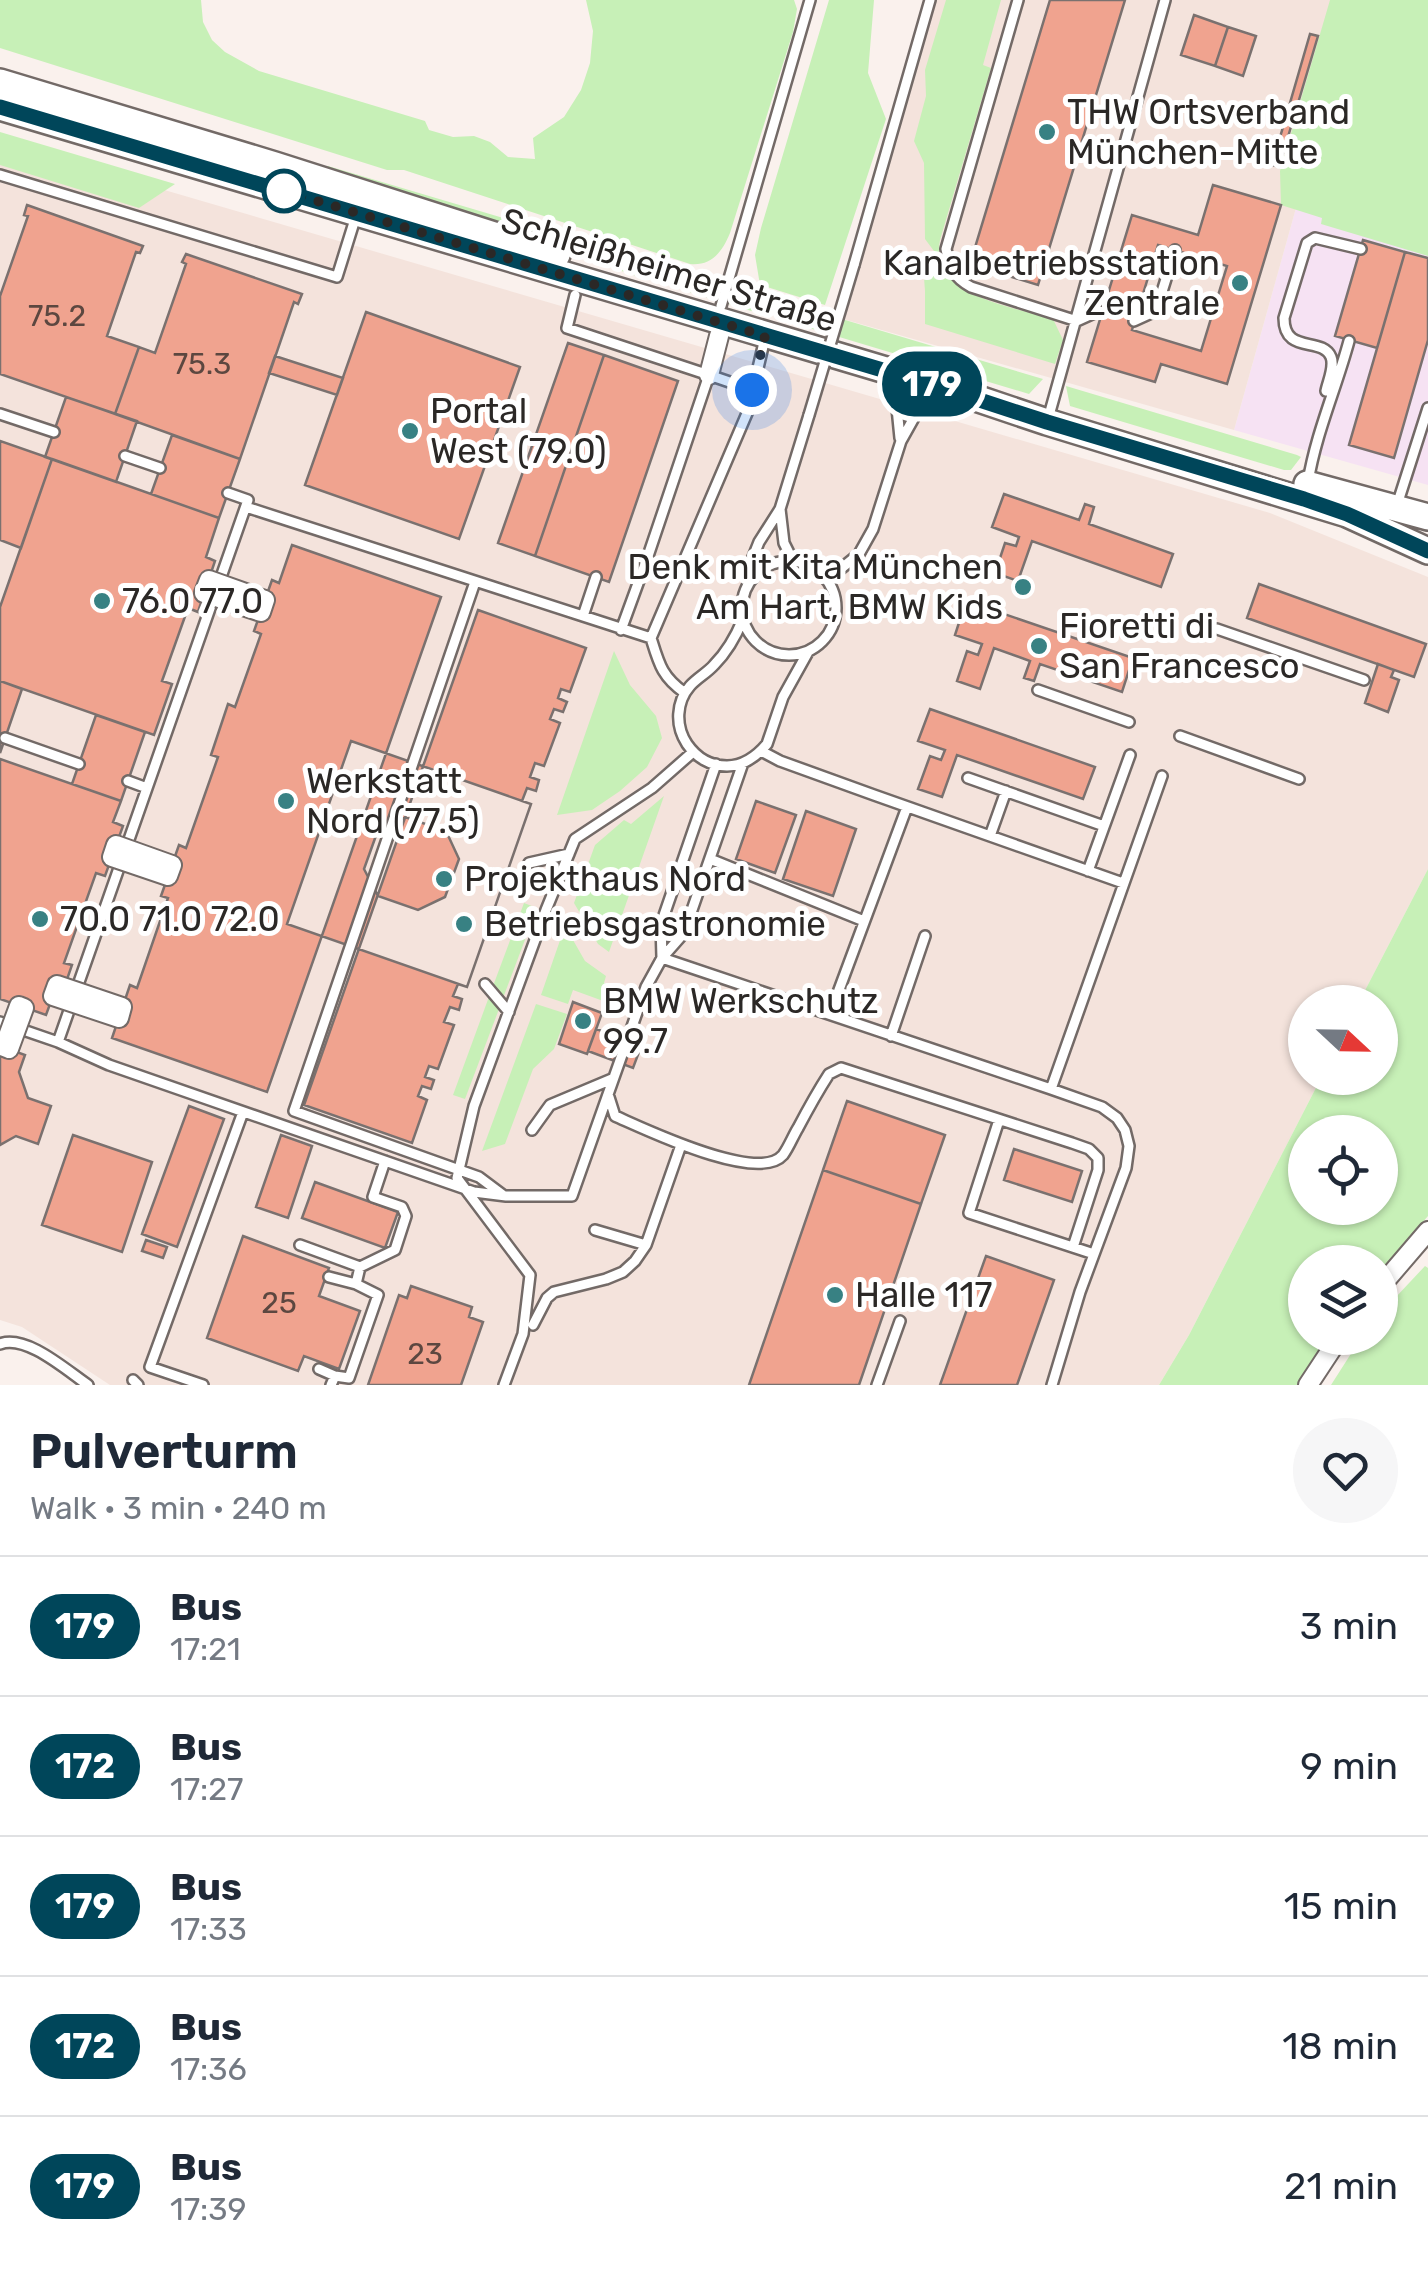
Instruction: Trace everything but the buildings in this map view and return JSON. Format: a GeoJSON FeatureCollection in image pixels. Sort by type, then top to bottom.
{"type":"FeatureCollection","features":[{"type":"Feature","properties":{"kind":"main road","name":"Schleißheimer Straße"},"geometry":{"type":"LineString","coordinates":[[0,82],[720,306],[1049,415],[1306,492],[1396,507],[1428,517]]}},
{"type":"Feature","properties":{"kind":"main road","name":"Schleißheimer Straße"},"geometry":{"type":"LineString","coordinates":[[0,106],[765,336],[1049,415]]}},
{"type":"Feature","properties":{"kind":"main road","name":"Schleißheimer Straße"},"geometry":{"type":"LineString","coordinates":[[1306,492],[1428,550]]}},
{"type":"Feature","properties":{"kind":"street"},"geometry":{"type":"LineString","coordinates":[[708,375],[719,336]]}},
{"type":"Feature","properties":{"kind":"street"},"geometry":{"type":"LineString","coordinates":[[1398,1267],[1427,1234]]}},
{"type":"Feature","properties":{"kind":"street"},"geometry":{"type":"LineString","coordinates":[[1308,1385],[1328,1355]]}},
{"type":"Feature","properties":{"kind":"lane"},"geometry":{"type":"LineString","coordinates":[[720,306],[810,0]]}},
{"type":"Feature","properties":{"kind":"lane"},"geometry":{"type":"LineString","coordinates":[[749,582],[768,566],[793,561],[814,568],[828,580],[835,597],[836,616],[826,637],[808,652],[790,682],[767,744],[742,763],[716,764],[693,752],[684,740],[679,711],[685,692],[723,655],[738,630],[753,557],[780,509],[930,0]]}},
{"type":"Feature","properties":{"kind":"lane"},"geometry":{"type":"LineString","coordinates":[[1018,0],[946,249],[958,280],[971,286],[1077,321],[1102,312]]}},
{"type":"Feature","properties":{"kind":"lane"},"geometry":{"type":"LineString","coordinates":[[1049,415],[1165,0]]}},
{"type":"Feature","properties":{"kind":"lane"},"geometry":{"type":"LineString","coordinates":[[0,175],[337,277],[357,213]]}},
{"type":"Feature","properties":{"kind":"lane"},"geometry":{"type":"LineString","coordinates":[[1330,392],[1331,357],[1325,350],[1295,341],[1284,327],[1284,318],[1307,243],[1315,238],[1360,249]]}},
{"type":"Feature","properties":{"kind":"lane"},"geometry":{"type":"LineString","coordinates":[[1134,321],[1156,311],[1175,250]]}},
{"type":"Feature","properties":{"kind":"lane"},"geometry":{"type":"LineString","coordinates":[[575,295],[566,328],[752,390]]}},
{"type":"Feature","properties":{"kind":"lane"},"geometry":{"type":"LineString","coordinates":[[685,692],[661,672],[651,638],[748,411],[765,336]]}},
{"type":"Feature","properties":{"kind":"lane"},"geometry":{"type":"LineString","coordinates":[[1306,492],[1330,392],[1349,341]]}},
{"type":"Feature","properties":{"kind":"lane"},"geometry":{"type":"LineString","coordinates":[[668,378],[673,363]]}},
{"type":"Feature","properties":{"kind":"lane"},"geometry":{"type":"LineString","coordinates":[[889,372],[898,408],[900,441]]}},
{"type":"Feature","properties":{"kind":"lane"},"geometry":{"type":"LineString","coordinates":[[621,630],[708,375]]}},
{"type":"Feature","properties":{"kind":"lane"},"geometry":{"type":"LineString","coordinates":[[828,580],[859,554],[874,529],[900,441],[920,408],[943,388]]}},
{"type":"Feature","properties":{"kind":"lane"},"geometry":{"type":"LineString","coordinates":[[1396,507],[1428,408]]}},
{"type":"Feature","properties":{"kind":"lane"},"geometry":{"type":"LineString","coordinates":[[0,414],[54,432]]}},
{"type":"Feature","properties":{"kind":"lane"},"geometry":{"type":"LineString","coordinates":[[125,456],[160,468]]}},
{"type":"Feature","properties":{"kind":"lane"},"geometry":{"type":"LineString","coordinates":[[58,1042],[246,507],[248,500],[228,493]]}},
{"type":"Feature","properties":{"kind":"lane"},"geometry":{"type":"LineString","coordinates":[[246,507],[651,638]]}},
{"type":"Feature","properties":{"kind":"lane"},"geometry":{"type":"LineString","coordinates":[[780,509],[784,543],[793,561]]}},
{"type":"Feature","properties":{"kind":"lane"},"geometry":{"type":"LineString","coordinates":[[583,616],[596,577]]}},
{"type":"Feature","properties":{"kind":"lane"},"geometry":{"type":"LineString","coordinates":[[475,582],[294,1111],[478,1176],[506,1196]]}},
{"type":"Feature","properties":{"kind":"lane"},"geometry":{"type":"LineString","coordinates":[[742,618],[751,638],[768,651],[790,656],[808,652]]}},
{"type":"Feature","properties":{"kind":"lane"},"geometry":{"type":"LineString","coordinates":[[1217,629],[1364,680]]}},
{"type":"Feature","properties":{"kind":"lane"},"geometry":{"type":"LineString","coordinates":[[1038,690],[1129,722]]}},
{"type":"Feature","properties":{"kind":"lane"},"geometry":{"type":"LineString","coordinates":[[1180,736],[1299,779]]}},
{"type":"Feature","properties":{"kind":"lane"},"geometry":{"type":"LineString","coordinates":[[6,738],[79,764]]}},
{"type":"Feature","properties":{"kind":"lane"},"geometry":{"type":"LineString","coordinates":[[761,751],[1123,883]]}},
{"type":"Feature","properties":{"kind":"lane"},"geometry":{"type":"LineString","coordinates":[[504,1385],[523,1334],[530,1275],[458,1178],[474,1106],[575,839],[652,788],[693,752]]}},
{"type":"Feature","properties":{"kind":"lane"},"geometry":{"type":"LineString","coordinates":[[1088,870],[1130,756]]}},
{"type":"Feature","properties":{"kind":"lane"},"geometry":{"type":"LineString","coordinates":[[0,1022],[58,1042],[109,1066],[474,1192],[572,1196],[646,987],[662,958],[684,932],[742,763]]}},
{"type":"Feature","properties":{"kind":"lane"},"geometry":{"type":"LineString","coordinates":[[662,958],[661,924],[716,764]]}},
{"type":"Feature","properties":{"kind":"lane"},"geometry":{"type":"LineString","coordinates":[[1052,1089],[1162,776]]}},
{"type":"Feature","properties":{"kind":"lane"},"geometry":{"type":"LineString","coordinates":[[968,778],[1104,826]]}},
{"type":"Feature","properties":{"kind":"lane"},"geometry":{"type":"LineString","coordinates":[[128,781],[147,788]]}},
{"type":"Feature","properties":{"kind":"lane"},"geometry":{"type":"LineString","coordinates":[[990,836],[1006,791]]}},
{"type":"Feature","properties":{"kind":"lane"},"geometry":{"type":"LineString","coordinates":[[830,1014],[907,807]]}},
{"type":"Feature","properties":{"kind":"lane"},"geometry":{"type":"LineString","coordinates":[[529,863],[568,854]]}},
{"type":"Feature","properties":{"kind":"lane"},"geometry":{"type":"LineString","coordinates":[[710,860],[864,921]]}},
{"type":"Feature","properties":{"kind":"lane"},"geometry":{"type":"LineString","coordinates":[[891,1036],[924,936]]}},
{"type":"Feature","properties":{"kind":"lane"},"geometry":{"type":"LineString","coordinates":[[662,958],[1052,1089],[1102,1107],[1116,1118],[1129,1146],[1126,1168],[1080,1292],[1052,1385]]}},
{"type":"Feature","properties":{"kind":"lane"},"geometry":{"type":"LineString","coordinates":[[485,984],[508,1012]]}},
{"type":"Feature","properties":{"kind":"lane"},"geometry":{"type":"LineString","coordinates":[[608,1097],[616,1116],[682,1145],[764,1164],[782,1156],[829,1074],[841,1068],[1072,1142],[1098,1158],[1098,1170],[1074,1247]]}},
{"type":"Feature","properties":{"kind":"lane"},"geometry":{"type":"LineString","coordinates":[[532,1130],[550,1105],[612,1079]]}},
{"type":"Feature","properties":{"kind":"lane"},"geometry":{"type":"LineString","coordinates":[[203,1385],[150,1366],[243,1112]]}},
{"type":"Feature","properties":{"kind":"lane"},"geometry":{"type":"LineString","coordinates":[[999,1120],[969,1213],[1094,1254]]}},
{"type":"Feature","properties":{"kind":"lane"},"geometry":{"type":"LineString","coordinates":[[533,1325],[554,1292],[606,1279],[636,1261],[646,1245],[682,1145]]}},
{"type":"Feature","properties":{"kind":"lane"},"geometry":{"type":"LineString","coordinates":[[300,1246],[360,1268],[395,1250],[406,1216],[402,1207],[372,1198],[385,1161]]}},
{"type":"Feature","properties":{"kind":"lane"},"geometry":{"type":"LineString","coordinates":[[596,1230],[646,1245]]}},
{"type":"Feature","properties":{"kind":"lane"},"geometry":{"type":"LineString","coordinates":[[356,1284],[360,1268]]}},
{"type":"Feature","properties":{"kind":"lane"},"geometry":{"type":"LineString","coordinates":[[320,1369],[333,1380],[348,1378],[378,1295],[329,1277]]}},
{"type":"Feature","properties":{"kind":"lane"},"geometry":{"type":"LineString","coordinates":[[877,1385],[900,1321]]}},
{"type":"Feature","properties":{"kind":"lane"},"geometry":{"type":"LineString","coordinates":[[0,1344],[10,1340],[26,1344],[88,1385]]}},
{"type":"Feature","properties":{"kind":"shaded area"},"geometry":{"type":"Polygon","coordinates":[[[933,0],[1428,0],[1428,236],[1296,208],[1234,430],[843,319],[933,0]]]}},
{"type":"Feature","properties":{"kind":"shaded area"},"geometry":{"type":"Polygon","coordinates":[[[0,142],[1270,513],[1428,577],[1428,869],[1368,985],[1288,985],[1288,1095],[1312,1095],[1302,1115],[1288,1115],[1288,1142],[1189,1335],[1159,1385],[110,1385],[22,1327],[0,1320],[0,142]]]}},
{"type":"Feature","properties":{"kind":"shaded area"},"geometry":{"type":"Polygon","coordinates":[[[1296,208],[1428,236],[1428,485],[1234,430],[1296,208]]]}},
{"type":"Feature","properties":{"kind":"green space"},"geometry":{"type":"Polygon","coordinates":[[[0,0],[201,0],[203,22],[212,40],[259,71],[425,121],[429,130],[453,137],[474,136],[490,142],[508,157],[535,159],[533,138],[564,117],[581,90],[590,63],[593,31],[586,0],[794,0],[797,9],[730,233],[715,256],[704,263],[690,264],[404,170],[387,170],[0,48],[0,0]]]}},
{"type":"Feature","properties":{"kind":"green space"},"geometry":{"type":"Polygon","coordinates":[[[829,0],[874,0],[868,73],[886,119],[825,305],[760,285],[755,255],[829,0]]]}},
{"type":"Feature","properties":{"kind":"green space"},"geometry":{"type":"Polygon","coordinates":[[[946,0],[1001,0],[983,65],[991,68],[940,240],[940,259],[948,274],[978,296],[1053,319],[1063,340],[1055,364],[925,324],[923,264],[934,251],[925,239],[924,163],[914,141],[926,96],[925,70],[946,0]]]}},
{"type":"Feature","properties":{"kind":"green space"},"geometry":{"type":"Polygon","coordinates":[[[1330,0],[1428,0],[1428,256],[1321,224],[1322,218],[1281,205],[1280,171],[1330,0]]]}},
{"type":"Feature","properties":{"kind":"green space"},"geometry":{"type":"Polygon","coordinates":[[[0,132],[175,184],[139,208],[0,165],[0,132]]]}},
{"type":"Feature","properties":{"kind":"green space"},"geometry":{"type":"Polygon","coordinates":[[[328,166],[686,272],[662,281],[645,279],[530,235],[326,171],[328,166]]]}},
{"type":"Feature","properties":{"kind":"green space"},"geometry":{"type":"Polygon","coordinates":[[[703,277],[749,291],[761,310],[758,313],[686,291],[684,287],[703,277]]]}},
{"type":"Feature","properties":{"kind":"green space"},"geometry":{"type":"Polygon","coordinates":[[[768,297],[1043,379],[1029,394],[796,324],[782,317],[768,297]]]}},
{"type":"Feature","properties":{"kind":"green space"},"geometry":{"type":"Polygon","coordinates":[[[1066,386],[1301,457],[1291,470],[1284,470],[1070,406],[1066,386]]]}},
{"type":"Feature","properties":{"kind":"green space"},"geometry":{"type":"Polygon","coordinates":[[[614,651],[630,685],[656,716],[662,738],[647,767],[620,791],[592,810],[557,815],[614,651]]]}},
{"type":"Feature","properties":{"kind":"green space"},"geometry":{"type":"Polygon","coordinates":[[[664,796],[609,952],[598,944],[574,903],[595,845],[624,820],[631,824],[664,796]]]}},
{"type":"Feature","properties":{"kind":"green space"},"geometry":{"type":"Polygon","coordinates":[[[1428,869],[1428,1216],[1398,1250],[1398,1245],[1288,1245],[1288,1355],[1317,1355],[1297,1385],[1159,1385],[1189,1335],[1288,1142],[1288,1225],[1398,1225],[1398,1115],[1302,1115],[1312,1095],[1398,1095],[1398,985],[1368,985],[1428,869]]]}},
{"type":"Feature","properties":{"kind":"green space"},"geometry":{"type":"Polygon","coordinates":[[[524,903],[537,908],[503,998],[493,986],[524,903]]]}},
{"type":"Feature","properties":{"kind":"green space"},"geometry":{"type":"Polygon","coordinates":[[[565,926],[585,961],[606,976],[604,983],[613,986],[606,1002],[573,990],[568,1004],[541,995],[565,926]]]}},
{"type":"Feature","properties":{"kind":"green space"},"geometry":{"type":"Polygon","coordinates":[[[490,994],[499,1009],[465,1099],[453,1095],[490,994]]]}},
{"type":"Feature","properties":{"kind":"green space"},"geometry":{"type":"Polygon","coordinates":[[[536,1004],[567,1014],[554,1049],[533,1069],[505,1144],[482,1151],[536,1004]]]}},
{"type":"Feature","properties":{"kind":"green space"},"geometry":{"type":"Polygon","coordinates":[[[1425,1266],[1428,1268],[1428,1385],[1331,1385],[1350,1355],[1398,1355],[1398,1295],[1425,1266]]]}},
{"type":"Feature","properties":{"kind":"bus line","name":"179"},"geometry":{"type":"LineString","coordinates":[[0,107],[1304,499],[1428,551]]}},
{"type":"Feature","properties":{"kind":"place","name":"THW Ortsverband München-Mitte"},"geometry":{"type":"Point","coordinates":[1047,132]}},
{"type":"Feature","properties":{"kind":"place","name":"Kanalbetriebsstation Zentrale"},"geometry":{"type":"Point","coordinates":[1240,283]}},
{"type":"Feature","properties":{"kind":"place","name":"Portal West (79.0)"},"geometry":{"type":"Point","coordinates":[410,431]}},
{"type":"Feature","properties":{"kind":"place","name":"Denk mit Kita München Am Hart, BMW Kids"},"geometry":{"type":"Point","coordinates":[1023,587]}},
{"type":"Feature","properties":{"kind":"place","name":"76.0 77.0"},"geometry":{"type":"Point","coordinates":[102,601]}},
{"type":"Feature","properties":{"kind":"place","name":"Fioretti di San Francesco"},"geometry":{"type":"Point","coordinates":[1039,646]}},
{"type":"Feature","properties":{"kind":"place","name":"Werkstatt Nord (77.5)"},"geometry":{"type":"Point","coordinates":[286,801]}},
{"type":"Feature","properties":{"kind":"place","name":"Projekthaus Nord"},"geometry":{"type":"Point","coordinates":[444,879]}},
{"type":"Feature","properties":{"kind":"place","name":"70.0 71.0 72.0"},"geometry":{"type":"Point","coordinates":[40,919]}},
{"type":"Feature","properties":{"kind":"place","name":"Betriebsgastronomie"},"geometry":{"type":"Point","coordinates":[464,924]}},
{"type":"Feature","properties":{"kind":"place","name":"BMW Werkschutz 99.7"},"geometry":{"type":"Point","coordinates":[583,1021]}},
{"type":"Feature","properties":{"kind":"place","name":"Halle 117"},"geometry":{"type":"Point","coordinates":[835,1295]}},
{"type":"Feature","properties":{"kind":"route"},"geometry":{"type":"LineString","coordinates":[[284,191],[765,336],[752,390]]}}]}
